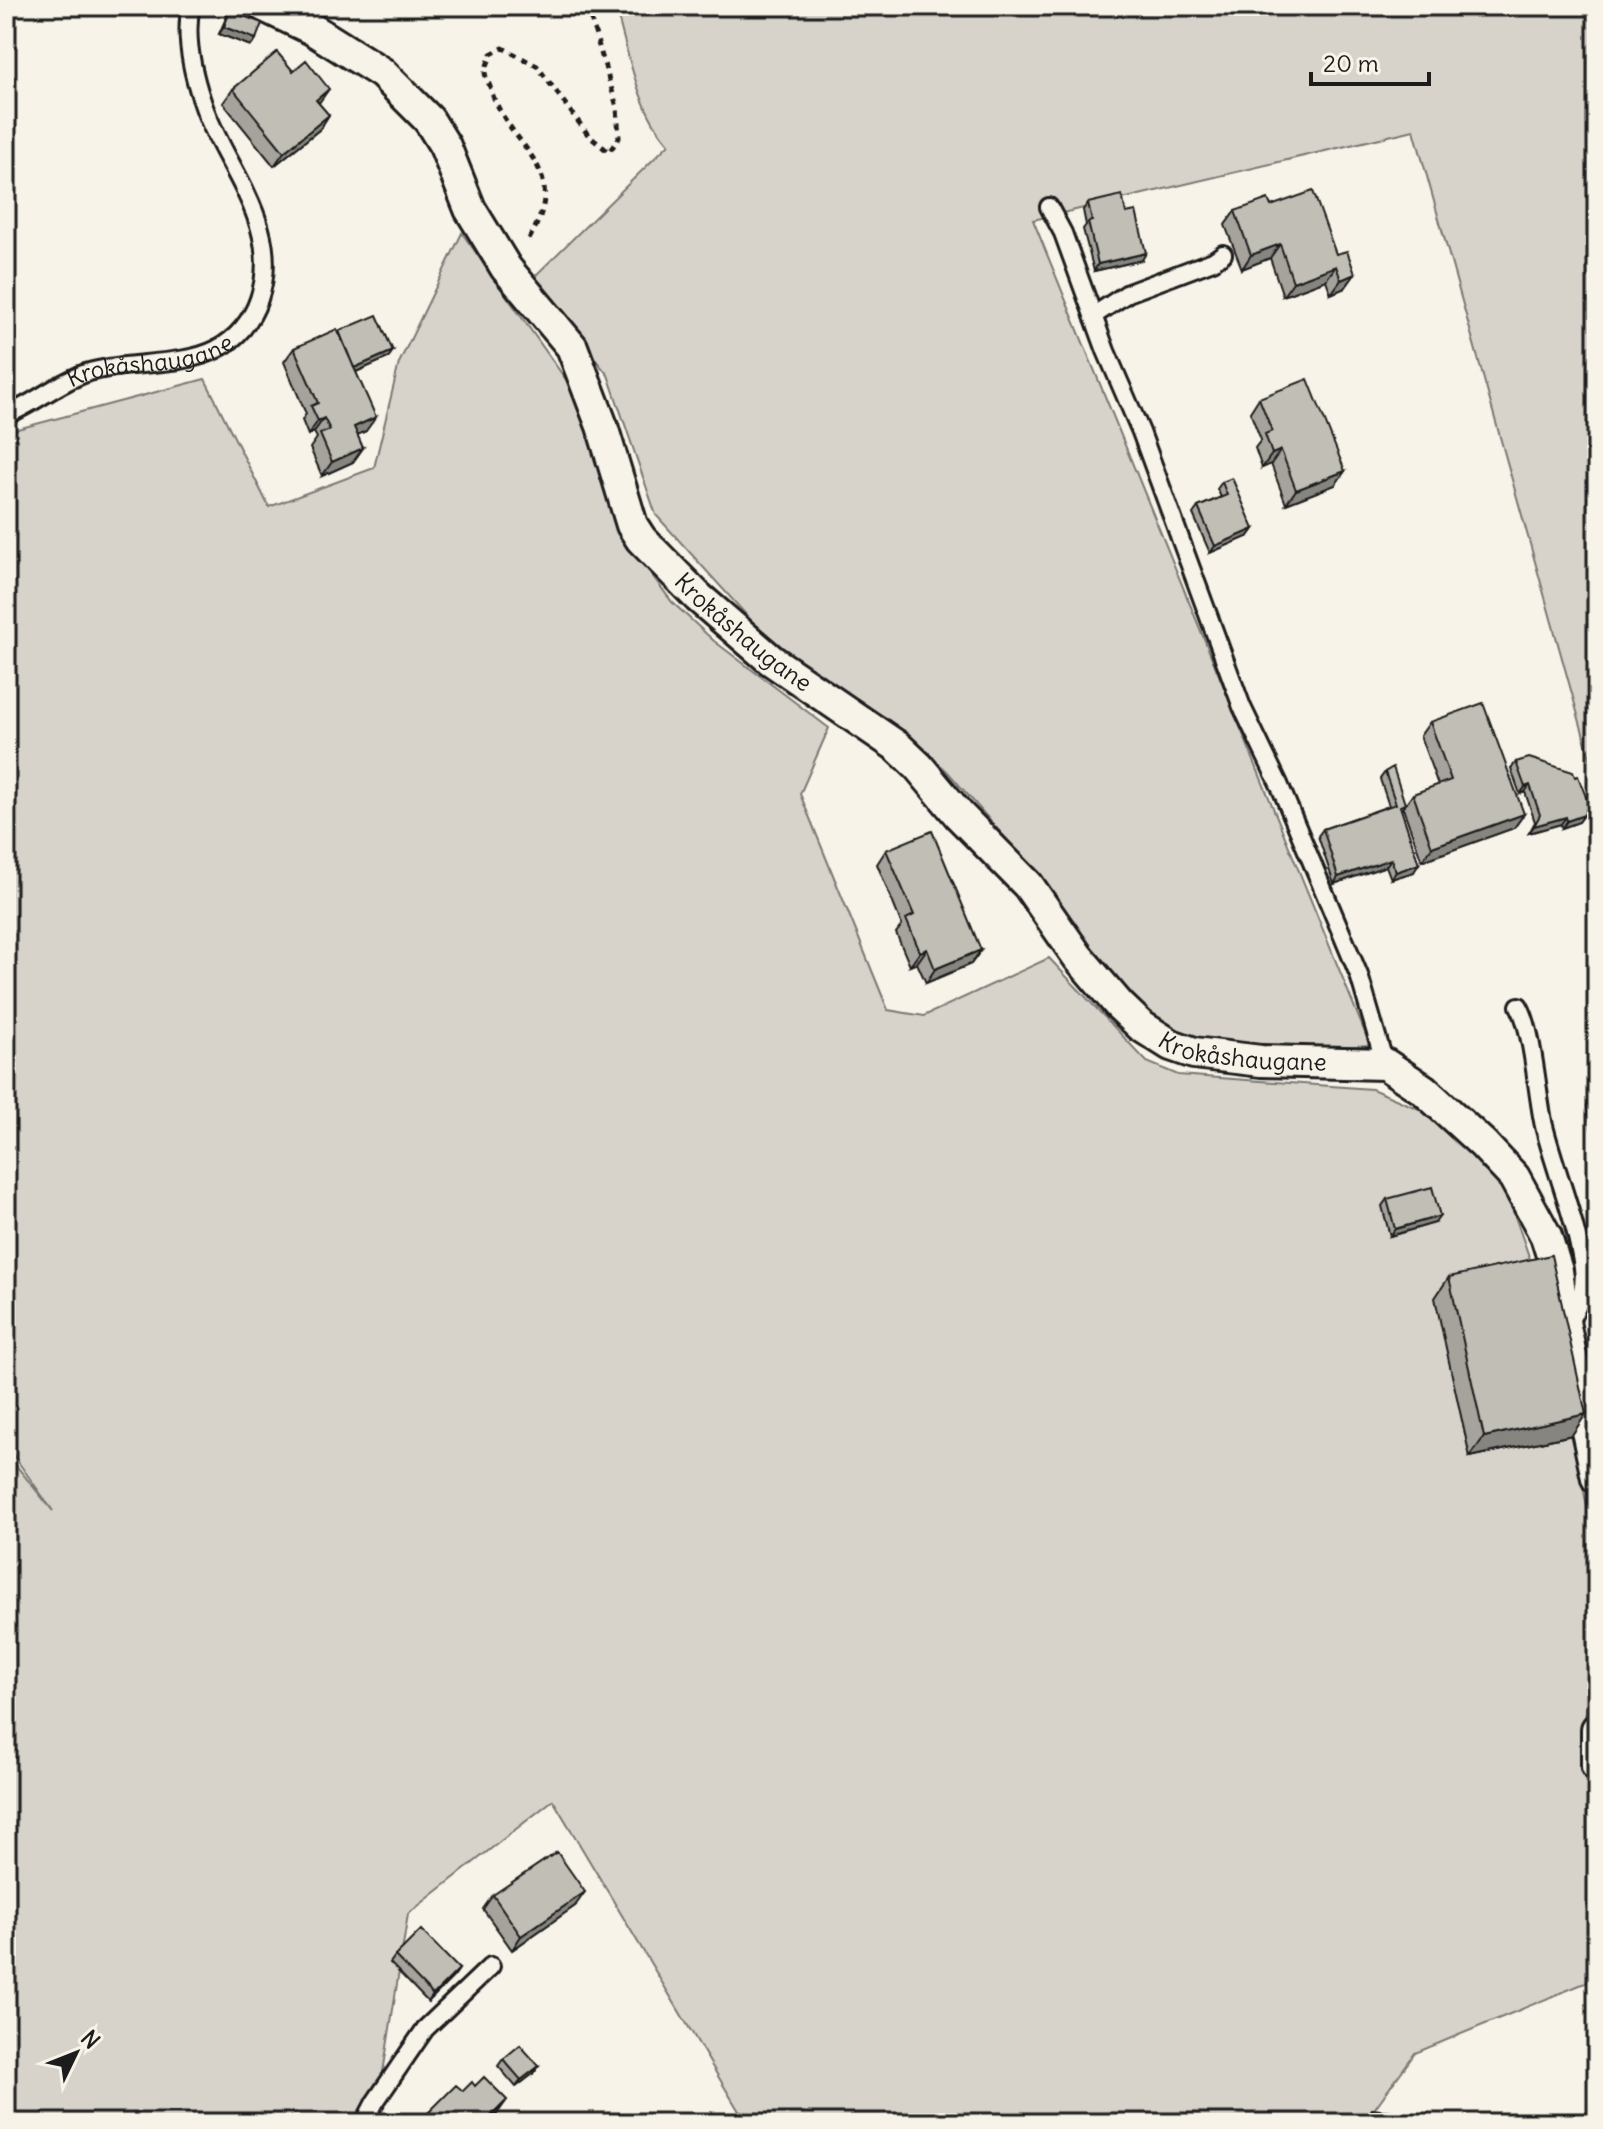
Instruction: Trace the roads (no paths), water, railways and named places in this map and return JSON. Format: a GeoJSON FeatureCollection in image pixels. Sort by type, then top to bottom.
{"type":"FeatureCollection","features":[{"type":"Feature","properties":{"kind":"street","name":"Krokåshaugane"},"geometry":{"type":"LineString","coordinates":[[264,6],[312,29],[382,73],[429,120],[445,146],[470,209],[506,268],[572,347],[602,426],[632,525],[641,539],[698,597],[771,660],[898,747],[918,766],[959,815],[1028,885],[1078,957],[1141,1026],[1171,1045],[1194,1053],[1261,1061],[1385,1064]]}},
{"type":"Feature","properties":{"kind":"street"},"geometry":{"type":"LineString","coordinates":[[1385,1064],[1424,1090],[1457,1118],[1514,1177],[1546,1236],[1557,1271],[1565,1327],[1597,1478]]}},
{"type":"Feature","properties":{"kind":"street"},"geometry":{"type":"LineString","coordinates":[[1597,1729],[1597,1766]]}},
{"type":"Feature","properties":{"kind":"lane","name":"Krokåshaugane"},"geometry":{"type":"LineString","coordinates":[[6,415],[23,408],[55,386],[88,372],[151,364],[216,350],[241,331],[255,311],[263,288],[265,262],[262,230],[252,203],[202,103],[190,56],[188,18],[191,6]]}},
{"type":"Feature","properties":{"kind":"lane"},"geometry":{"type":"LineString","coordinates":[[1049,207],[1063,233],[1141,432],[1242,707],[1279,784],[1359,975],[1385,1064]]}},
{"type":"Feature","properties":{"kind":"lane"},"geometry":{"type":"LineString","coordinates":[[1093,316],[1128,293],[1213,261],[1223,254]]}},
{"type":"Feature","properties":{"kind":"lane"},"geometry":{"type":"LineString","coordinates":[[1519,1006],[1545,1127],[1566,1196],[1583,1270],[1582,1299],[1565,1327]]}},
{"type":"Feature","properties":{"kind":"lane"},"geometry":{"type":"LineString","coordinates":[[364,2123],[425,2029],[491,1966]]}}]}
